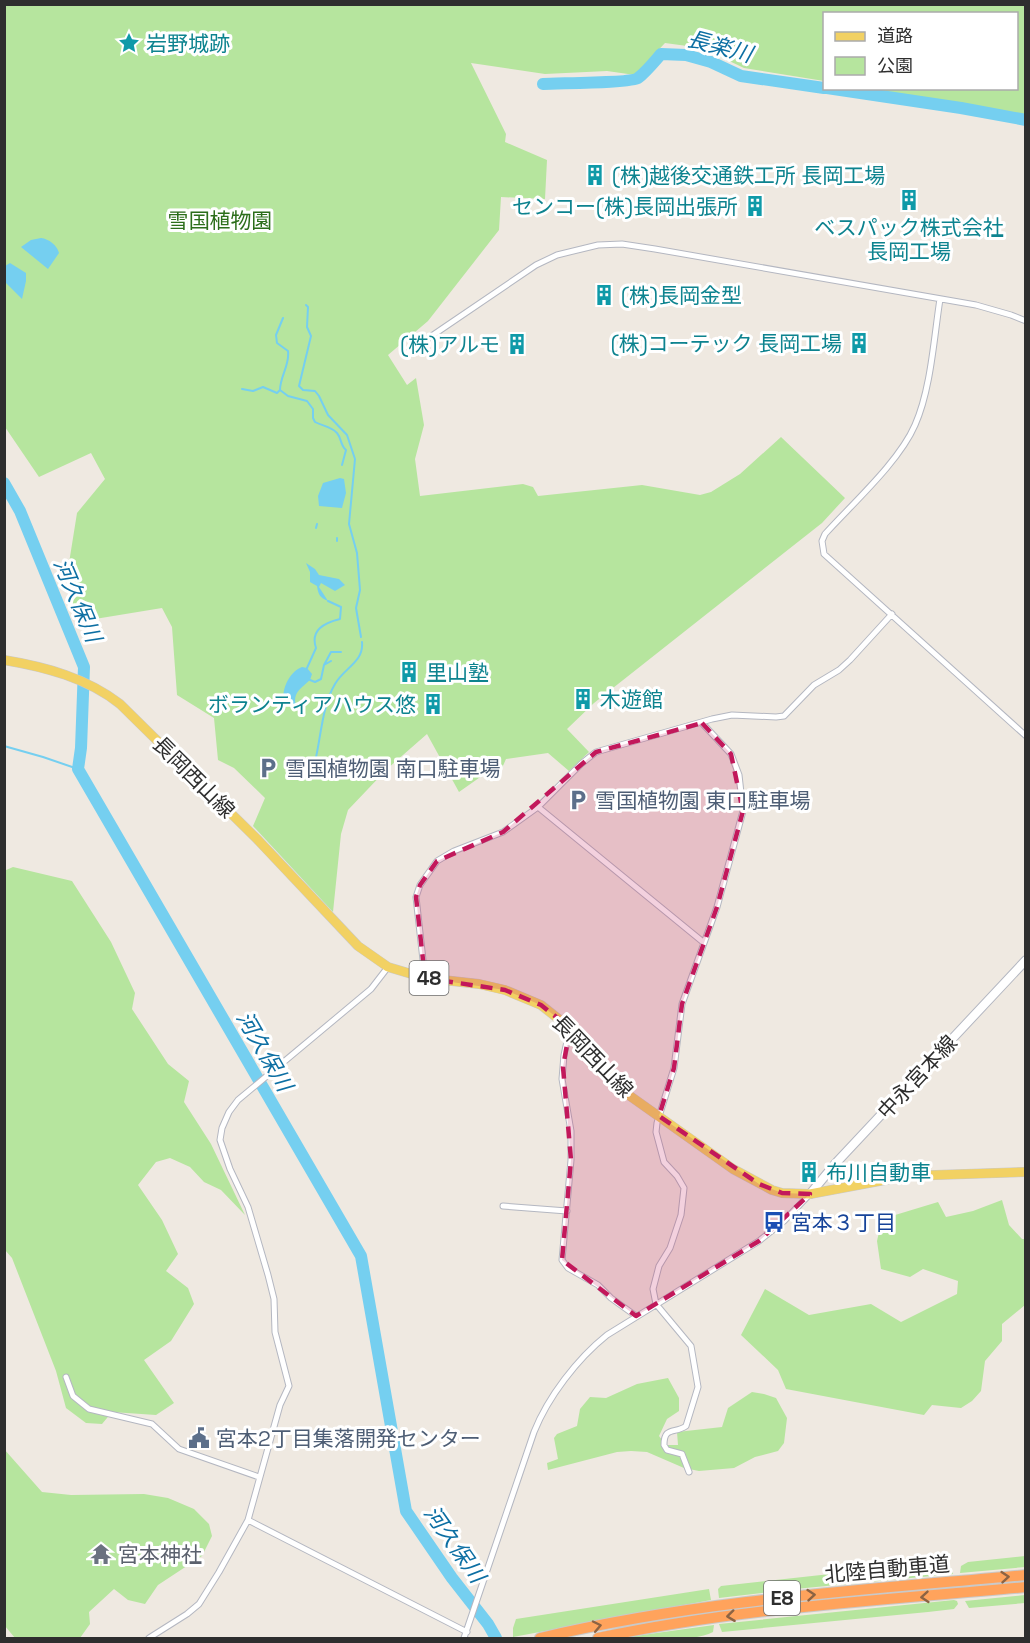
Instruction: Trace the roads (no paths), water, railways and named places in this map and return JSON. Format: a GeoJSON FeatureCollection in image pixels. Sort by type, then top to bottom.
{"type":"FeatureCollection","features":[{"type":"Feature","properties":{"kind":"highway","name":"北陸自動車道"},"geometry":{"type":"LineString","coordinates":[[540,1638],[624,1620],[732,1604],[1026,1575]]}},
{"type":"Feature","properties":{"kind":"highway","name":"北陸自動車道"},"geometry":{"type":"LineString","coordinates":[[598,1638],[662,1626],[761,1613],[1026,1587]]}},
{"type":"Feature","properties":{"kind":"main road","name":"長岡西山線"},"geometry":{"type":"LineString","coordinates":[[4,660],[52,669],[79,680],[108,694],[133,714],[182,766],[265,847],[358,946],[388,968],[425,978],[479,984],[505,990],[542,1005],[590,1048],[630,1096],[733,1169],[759,1184],[782,1193],[810,1194],[906,1176],[1026,1172]]}},
{"type":"Feature","properties":{"kind":"main road","name":"中永宮本線"},"geometry":{"type":"LineString","coordinates":[[810,1194],[835,1164],[1026,960]]}},
{"type":"Feature","properties":{"kind":"street"},"geometry":{"type":"LineString","coordinates":[[408,352],[536,265],[567,252],[598,245],[622,244],[655,249],[940,299],[989,308],[1026,321]]}},
{"type":"Feature","properties":{"kind":"street"},"geometry":{"type":"LineString","coordinates":[[940,299],[925,394],[915,426],[891,462],[822,541],[824,554],[1026,736]]}},
{"type":"Feature","properties":{"kind":"street"},"geometry":{"type":"LineString","coordinates":[[425,978],[416,897],[420,885],[437,861],[454,851],[504,832],[538,807],[581,764],[596,753],[732,715],[784,716],[814,685],[839,670],[850,660],[892,614]]}},
{"type":"Feature","properties":{"kind":"street"},"geometry":{"type":"LineString","coordinates":[[689,1472],[682,1454],[667,1450],[664,1439],[670,1431],[686,1426],[690,1409],[696,1398],[697,1378],[691,1346],[656,1304],[653,1296],[653,1282],[658,1266],[670,1248],[681,1215],[684,1188],[664,1162],[656,1132],[674,1068],[682,1004],[717,907],[743,811],[739,775],[731,754],[702,723]]}},
{"type":"Feature","properties":{"kind":"street"},"geometry":{"type":"LineString","coordinates":[[538,807],[703,942]]}},
{"type":"Feature","properties":{"kind":"street"},"geometry":{"type":"LineString","coordinates":[[149,1638],[199,1604],[248,1520],[280,1405],[289,1386],[274,1332],[273,1299],[268,1275],[248,1207],[230,1169],[220,1140],[222,1128],[229,1112],[238,1100],[370,989],[388,968]]}},
{"type":"Feature","properties":{"kind":"street"},"geometry":{"type":"LineString","coordinates":[[570,1028],[562,1079],[571,1131],[571,1173],[562,1260],[565,1265],[598,1285],[611,1298],[636,1316]]}},
{"type":"Feature","properties":{"kind":"street"},"geometry":{"type":"LineString","coordinates":[[248,1520],[466,1635],[534,1432],[546,1405],[598,1342],[636,1316],[759,1241],[784,1221],[810,1194]]}},
{"type":"Feature","properties":{"kind":"street"},"geometry":{"type":"LineString","coordinates":[[503,1206],[567,1211]]}},
{"type":"Feature","properties":{"kind":"street"},"geometry":{"type":"LineString","coordinates":[[66,1377],[73,1396],[89,1409],[152,1424],[179,1449],[259,1477]]}},
{"type":"Feature","properties":{"kind":"water"},"geometry":{"type":"Polygon","coordinates":[[[41,238],[52,243],[59,253],[48,269],[21,247],[31,240],[41,238]]]}},
{"type":"Feature","properties":{"kind":"water"},"geometry":{"type":"Polygon","coordinates":[[[10,263],[26,273],[22,299],[5,282],[5,266],[10,263]]]}},
{"type":"Feature","properties":{"kind":"water"},"geometry":{"type":"Polygon","coordinates":[[[344,479],[346,493],[342,508],[319,506],[318,496],[323,483],[344,479]]]}},
{"type":"Feature","properties":{"kind":"water"},"geometry":{"type":"Polygon","coordinates":[[[306,563],[319,575],[339,579],[345,585],[335,591],[321,583],[319,587],[328,601],[325,600],[320,595],[317,586],[310,582],[310,572],[306,563]]]}},
{"type":"Feature","properties":{"kind":"water"},"geometry":{"type":"Polygon","coordinates":[[[302,667],[307,668],[312,674],[310,680],[296,695],[297,708],[284,703],[283,698],[290,677],[302,667]]]}},
{"type":"Feature","properties":{"kind":"waterway","name":"長楽川"},"geometry":{"type":"LineString","coordinates":[[543,84],[633,80],[641,76],[661,54],[686,55],[711,62],[741,76],[823,88]]}},
{"type":"Feature","properties":{"kind":"waterway","name":"長楽川"},"geometry":{"type":"LineString","coordinates":[[840,90],[1026,120]]}},
{"type":"Feature","properties":{"kind":"waterway"},"geometry":{"type":"LineString","coordinates":[[306,305],[308,307],[307,327],[311,336],[299,386],[303,390],[315,391],[319,396],[328,415],[347,435],[355,459],[349,524],[357,553],[360,590],[356,608],[361,637]]}},
{"type":"Feature","properties":{"kind":"waterway"},"geometry":{"type":"LineString","coordinates":[[283,318],[276,335],[277,343],[288,351],[288,356],[280,390],[288,396],[307,401],[313,409],[315,422],[337,433],[346,450],[342,465]]}},
{"type":"Feature","properties":{"kind":"waterway"},"geometry":{"type":"LineString","coordinates":[[242,389],[253,391],[263,387],[277,393],[280,390]]}},
{"type":"Feature","properties":{"kind":"waterway","name":"河久保川"},"geometry":{"type":"LineString","coordinates":[[4,483],[20,511],[84,667],[78,769],[361,1256],[406,1511],[496,1638]]}},
{"type":"Feature","properties":{"kind":"waterway"},"geometry":{"type":"LineString","coordinates":[[316,528],[317,524]]}},
{"type":"Feature","properties":{"kind":"waterway"},"geometry":{"type":"LineString","coordinates":[[307,668],[316,648],[317,632],[324,625],[340,619],[341,607],[328,601]]}},
{"type":"Feature","properties":{"kind":"waterway"},"geometry":{"type":"LineString","coordinates":[[315,762],[331,693],[339,678],[357,660],[362,649],[362,642]]}},
{"type":"Feature","properties":{"kind":"waterway"},"geometry":{"type":"LineString","coordinates":[[324,665],[331,652],[341,652]]}},
{"type":"Feature","properties":{"kind":"waterway"},"geometry":{"type":"LineString","coordinates":[[310,680],[315,682],[321,679],[324,665],[331,661]]}},
{"type":"Feature","properties":{"kind":"waterway"},"geometry":{"type":"LineString","coordinates":[[4,746],[78,769]]}},
{"type":"Feature","properties":{"kind":"place","name":"岩野城跡"},"geometry":{"type":"Point","coordinates":[129,43]}},
{"type":"Feature","properties":{"kind":"place","name":"(株)越後交通鉄工所 長岡工場"},"geometry":{"type":"Point","coordinates":[595,175]}},
{"type":"Feature","properties":{"kind":"place","name":"ベスパック株式会社 長岡工場"},"geometry":{"type":"Point","coordinates":[909,200]}},
{"type":"Feature","properties":{"kind":"place","name":"センコー(株)長岡出張所"},"geometry":{"type":"Point","coordinates":[755,206]}},
{"type":"Feature","properties":{"kind":"place","name":"(株)長岡金型"},"geometry":{"type":"Point","coordinates":[604,295]}},
{"type":"Feature","properties":{"kind":"place","name":"(株)コーテック 長岡工場"},"geometry":{"type":"Point","coordinates":[859,343]}},
{"type":"Feature","properties":{"kind":"place","name":"(株)アルモ"},"geometry":{"type":"Point","coordinates":[517,344]}},
{"type":"Feature","properties":{"kind":"place","name":"里山塾"},"geometry":{"type":"Point","coordinates":[409,672]}},
{"type":"Feature","properties":{"kind":"place","name":"木遊館"},"geometry":{"type":"Point","coordinates":[583,699]}},
{"type":"Feature","properties":{"kind":"place","name":"ボランティアハウス悠"},"geometry":{"type":"Point","coordinates":[433,704]}},
{"type":"Feature","properties":{"kind":"place","name":"雪国植物園 南口駐車場"},"geometry":{"type":"Point","coordinates":[268,768]}},
{"type":"Feature","properties":{"kind":"place","name":"雪国植物園 東口駐車場"},"geometry":{"type":"Point","coordinates":[578,800]}},
{"type":"Feature","properties":{"kind":"place","name":"布川自動車"},"geometry":{"type":"Point","coordinates":[809,1172]}},
{"type":"Feature","properties":{"kind":"place","name":"宮本３丁目"},"geometry":{"type":"Point","coordinates":[774,1222]}},
{"type":"Feature","properties":{"kind":"place","name":"宮本2丁目集落開発センター"},"geometry":{"type":"Point","coordinates":[199,1438]}},
{"type":"Feature","properties":{"kind":"place","name":"宮本神社"},"geometry":{"type":"Point","coordinates":[101,1554]}},
{"type":"Feature","properties":{"kind":"park label","name":"雪国植物園"},"geometry":{"type":"Point","coordinates":[220,220]}}]}
